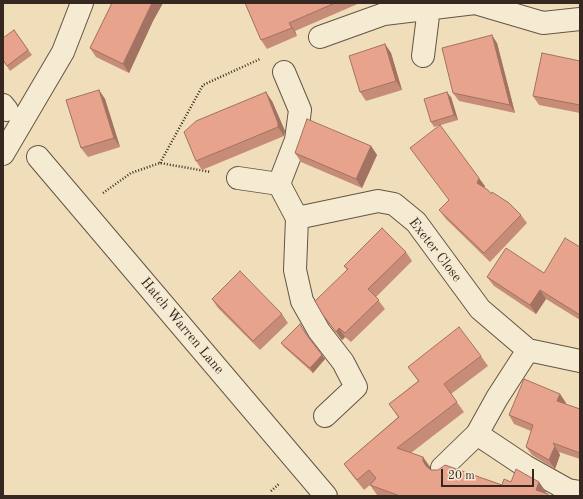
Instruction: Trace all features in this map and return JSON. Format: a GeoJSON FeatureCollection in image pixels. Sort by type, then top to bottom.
{"type":"FeatureCollection","features":[{"type":"Feature","properties":{"kind":"street"},"geometry":{"type":"LineString","coordinates":[[3,154],[63,52],[82,3]]}},
{"type":"Feature","properties":{"kind":"street"},"geometry":{"type":"LineString","coordinates":[[320,37],[384,14],[475,3],[543,23],[580,19]]}},
{"type":"Feature","properties":{"kind":"street"},"geometry":{"type":"LineString","coordinates":[[423,56],[429,8]]}},
{"type":"Feature","properties":{"kind":"street"},"geometry":{"type":"LineString","coordinates":[[284,72],[300,110],[296,140],[279,184],[297,218],[295,270],[302,301],[319,331],[343,362],[356,387],[325,416]]}},
{"type":"Feature","properties":{"kind":"street","name":"Hatch Warren Lane"},"geometry":{"type":"LineString","coordinates":[[38,157],[326,496]]}},
{"type":"Feature","properties":{"kind":"street"},"geometry":{"type":"LineString","coordinates":[[238,178],[279,184]]}},
{"type":"Feature","properties":{"kind":"street","name":"Exeter Close"},"geometry":{"type":"LineString","coordinates":[[297,218],[378,201],[394,204],[416,222],[480,310],[528,350],[580,361]]}},
{"type":"Feature","properties":{"kind":"street"},"geometry":{"type":"LineString","coordinates":[[442,468],[477,434],[497,398],[528,350]]}},
{"type":"Feature","properties":{"kind":"street"},"geometry":{"type":"LineString","coordinates":[[477,434],[525,466],[568,490],[580,492]]}},
{"type":"Feature","properties":{"kind":"path"},"geometry":{"type":"LineString","coordinates":[[160,163],[203,85],[264,57]]}},
{"type":"Feature","properties":{"kind":"path"},"geometry":{"type":"LineString","coordinates":[[84,211],[99,196],[131,173],[160,163],[238,178]]}},
{"type":"Feature","properties":{"kind":"building"},"geometry":{"type":"Polygon","coordinates":[[[112,3],[152,3],[123,64],[90,48],[112,3]]]}},
{"type":"Feature","properties":{"kind":"building"},"geometry":{"type":"Polygon","coordinates":[[[245,3],[335,3],[289,23],[292,28],[261,40],[245,3]]]}},
{"type":"Feature","properties":{"kind":"building"},"geometry":{"type":"Polygon","coordinates":[[[14,30],[28,50],[7,66],[3,60],[3,38],[14,30]]]}},
{"type":"Feature","properties":{"kind":"building"},"geometry":{"type":"Polygon","coordinates":[[[492,35],[510,105],[453,93],[442,48],[492,35]]]}},
{"type":"Feature","properties":{"kind":"building"},"geometry":{"type":"Polygon","coordinates":[[[385,44],[396,81],[360,92],[349,56],[385,44]]]}},
{"type":"Feature","properties":{"kind":"building"},"geometry":{"type":"Polygon","coordinates":[[[542,53],[580,61],[580,105],[533,96],[542,53]]]}},
{"type":"Feature","properties":{"kind":"building"},"geometry":{"type":"Polygon","coordinates":[[[99,90],[114,138],[81,148],[66,100],[99,90]]]}},
{"type":"Feature","properties":{"kind":"building"},"geometry":{"type":"Polygon","coordinates":[[[266,92],[278,123],[278,127],[196,161],[184,132],[196,121],[266,92]]]}},
{"type":"Feature","properties":{"kind":"building"},"geometry":{"type":"Polygon","coordinates":[[[447,92],[454,115],[431,122],[424,99],[447,92]]]}},
{"type":"Feature","properties":{"kind":"building"},"geometry":{"type":"Polygon","coordinates":[[[307,119],[371,146],[356,179],[295,153],[307,119]]]}},
{"type":"Feature","properties":{"kind":"building"},"geometry":{"type":"Polygon","coordinates":[[[440,125],[479,178],[477,183],[488,190],[491,194],[492,192],[509,203],[521,215],[484,253],[439,210],[449,200],[410,148],[440,125]]]}},
{"type":"Feature","properties":{"kind":"building"},"geometry":{"type":"Polygon","coordinates":[[[382,228],[406,252],[368,289],[379,300],[345,333],[339,328],[336,332],[323,315],[315,301],[348,269],[344,266],[382,228]]]}},
{"type":"Feature","properties":{"kind":"building"},"geometry":{"type":"Polygon","coordinates":[[[565,238],[580,247],[580,315],[540,290],[530,305],[487,277],[506,248],[544,273],[565,238]]]}},
{"type":"Feature","properties":{"kind":"building"},"geometry":{"type":"Polygon","coordinates":[[[240,271],[282,314],[253,341],[212,299],[240,271]]]}},
{"type":"Feature","properties":{"kind":"building"},"geometry":{"type":"Polygon","coordinates":[[[300,324],[322,355],[310,368],[281,343],[300,324]]]}},
{"type":"Feature","properties":{"kind":"building"},"geometry":{"type":"Polygon","coordinates":[[[459,327],[481,356],[444,384],[457,402],[397,448],[423,457],[423,461],[426,466],[431,470],[438,470],[445,465],[502,485],[504,479],[511,482],[516,469],[539,482],[536,490],[548,494],[548,496],[400,496],[370,485],[376,478],[369,470],[357,480],[344,464],[399,417],[389,404],[419,381],[408,367],[459,327]]]}},
{"type":"Feature","properties":{"kind":"building"},"geometry":{"type":"Polygon","coordinates":[[[524,379],[560,394],[557,401],[580,409],[580,453],[553,443],[555,446],[549,460],[526,447],[533,425],[509,415],[524,379]]]}}]}
